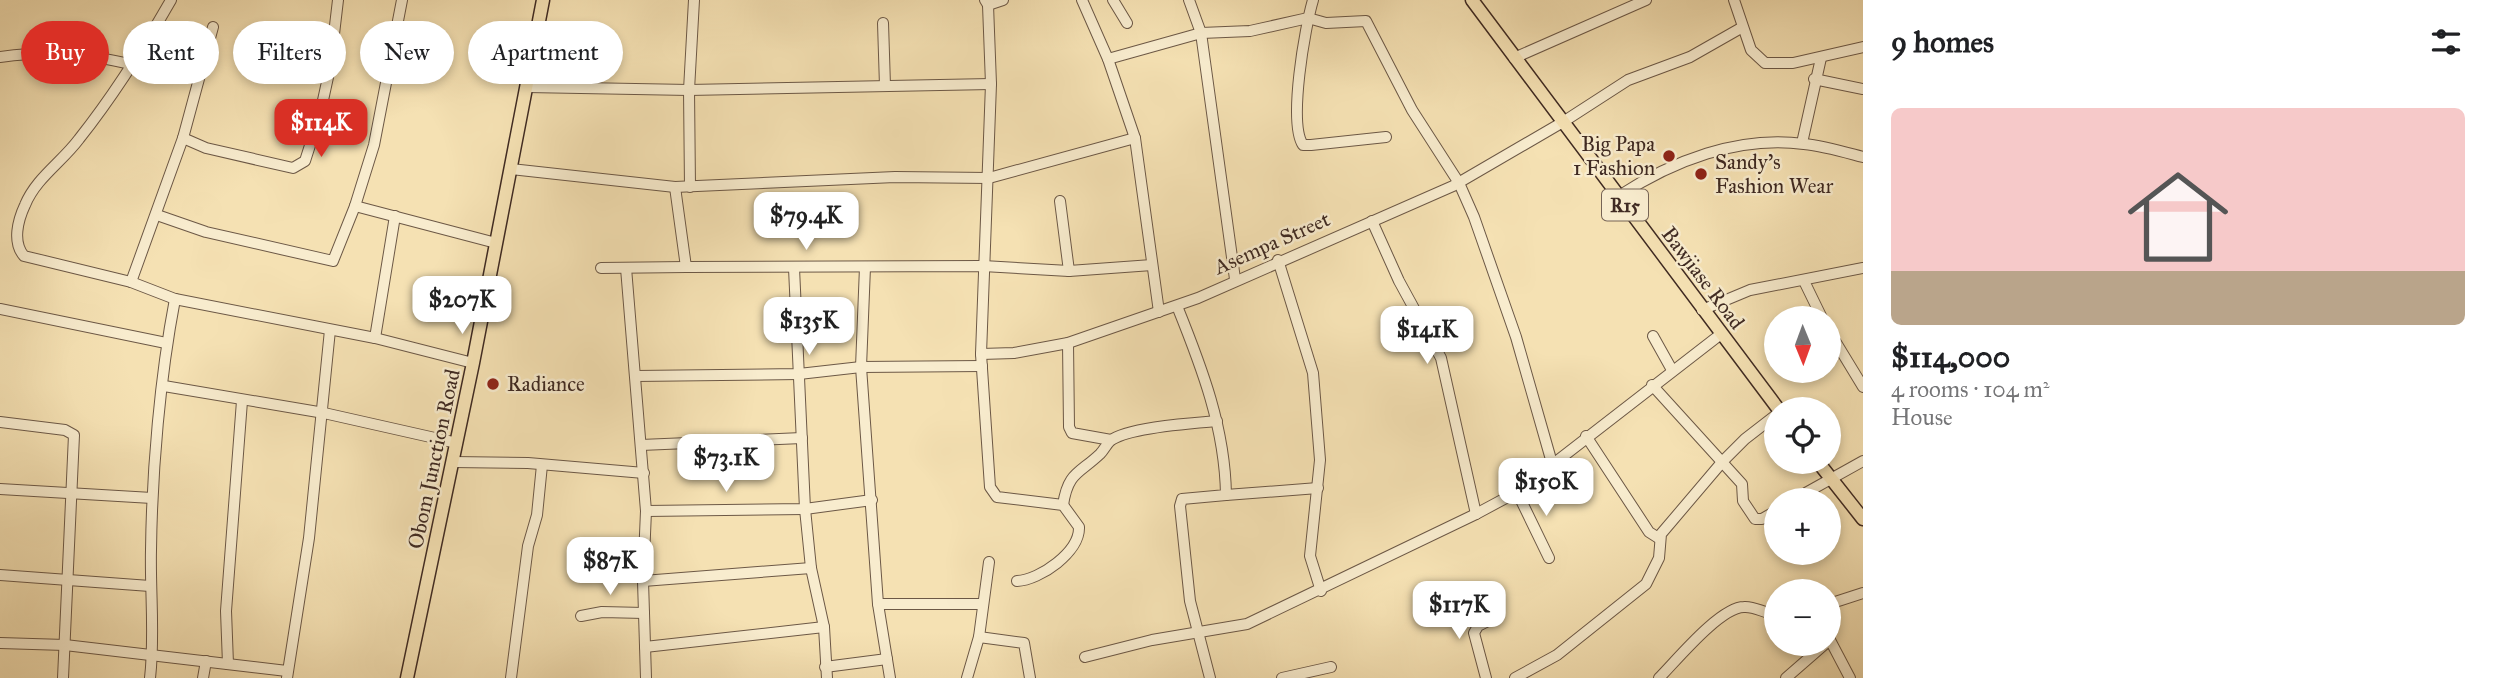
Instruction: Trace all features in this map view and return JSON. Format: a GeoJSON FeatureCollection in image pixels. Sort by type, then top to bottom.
{"type":"FeatureCollection","features":[{"type":"Feature","properties":{"kind":"main road","name":"Obom Junction Road"},"geometry":{"type":"LineString","coordinates":[[539,21],[543,0]]}},
{"type":"Feature","properties":{"kind":"main road","name":"Bawjiase Road"},"geometry":{"type":"LineString","coordinates":[[1477,2],[1514,58],[1769,397]]}},
{"type":"Feature","properties":{"kind":"main road","name":"Obom Junction Road"},"geometry":{"type":"LineString","coordinates":[[407,678],[457,443],[528,84]]}},
{"type":"Feature","properties":{"kind":"main road"},"geometry":{"type":"LineString","coordinates":[[1828,474],[1863,520]]}},
{"type":"Feature","properties":{"kind":"street"},"geometry":{"type":"LineString","coordinates":[[159,21],[171,0]]}},
{"type":"Feature","properties":{"kind":"street"},"geometry":{"type":"LineString","coordinates":[[183,138],[206,148],[293,168],[300,166],[320,114],[338,0]]}},
{"type":"Feature","properties":{"kind":"street"},"geometry":{"type":"LineString","coordinates":[[157,215],[206,232],[328,261],[336,258],[374,145],[402,0]]}},
{"type":"Feature","properties":{"kind":"street"},"geometry":{"type":"LineString","coordinates":[[690,187],[689,90],[694,0]]}},
{"type":"Feature","properties":{"kind":"street"},"geometry":{"type":"LineString","coordinates":[[1003,0],[987,3],[991,84],[981,354],[990,487],[997,497],[1063,505],[1079,527],[1074,543],[1040,577],[1017,581]]}},
{"type":"Feature","properties":{"kind":"street"},"geometry":{"type":"LineString","coordinates":[[1082,0],[1108,59],[1135,138],[1159,312]]}},
{"type":"Feature","properties":{"kind":"street"},"geometry":{"type":"LineString","coordinates":[[1113,0],[1127,23]]}},
{"type":"Feature","properties":{"kind":"street"},"geometry":{"type":"LineString","coordinates":[[1189,0],[1200,33],[1235,279]]}},
{"type":"Feature","properties":{"kind":"street"},"geometry":{"type":"LineString","coordinates":[[1313,0],[1298,90],[1298,138],[1303,145],[1311,145],[1386,137]]}},
{"type":"Feature","properties":{"kind":"street"},"geometry":{"type":"LineString","coordinates":[[1514,58],[1646,0]]}},
{"type":"Feature","properties":{"kind":"street"},"geometry":{"type":"LineString","coordinates":[[1734,0],[1741,28],[1751,50],[1765,63],[1793,63],[1863,47]]}},
{"type":"Feature","properties":{"kind":"street"},"geometry":{"type":"LineString","coordinates":[[1108,59],[1200,33],[1250,31],[1308,18],[1326,23],[1366,21],[1412,110],[1459,183],[1516,337],[1552,463]]}},
{"type":"Feature","properties":{"kind":"street"},"geometry":{"type":"LineString","coordinates":[[883,23],[885,86]]}},
{"type":"Feature","properties":{"kind":"street","name":"Asempa Street"},"geometry":{"type":"LineString","coordinates":[[981,354],[1014,353],[1068,343],[1177,306],[1459,183],[1563,122],[1628,79],[1690,57],[1741,28]]}},
{"type":"Feature","properties":{"kind":"street"},"geometry":{"type":"LineString","coordinates":[[0,57],[51,51],[85,54],[123,63]]}},
{"type":"Feature","properties":{"kind":"street"},"geometry":{"type":"LineString","coordinates":[[1802,143],[1814,79],[1821,58]]}},
{"type":"Feature","properties":{"kind":"street"},"geometry":{"type":"LineString","coordinates":[[1814,79],[1863,89]]}},
{"type":"Feature","properties":{"kind":"street"},"geometry":{"type":"LineString","coordinates":[[123,80],[73,147],[36,184],[24,206],[17,244],[24,256],[131,282],[175,299],[375,338],[473,363]]}},
{"type":"Feature","properties":{"kind":"street"},"geometry":{"type":"LineString","coordinates":[[131,282],[183,138],[198,84]]}},
{"type":"Feature","properties":{"kind":"street"},"geometry":{"type":"LineString","coordinates":[[527,87],[689,90],[991,84]]}},
{"type":"Feature","properties":{"kind":"street"},"geometry":{"type":"LineString","coordinates":[[511,169],[675,187],[895,177],[989,178],[1135,138]]}},
{"type":"Feature","properties":{"kind":"street"},"geometry":{"type":"LineString","coordinates":[[1619,196],[1652,174],[1699,156],[1753,144],[1802,143],[1863,156]]}},
{"type":"Feature","properties":{"kind":"street"},"geometry":{"type":"LineString","coordinates":[[675,187],[686,267]]}},
{"type":"Feature","properties":{"kind":"street"},"geometry":{"type":"LineString","coordinates":[[1060,201],[1069,271]]}},
{"type":"Feature","properties":{"kind":"street"},"geometry":{"type":"LineString","coordinates":[[355,206],[496,243]]}},
{"type":"Feature","properties":{"kind":"street"},"geometry":{"type":"LineString","coordinates":[[375,338],[395,216]]}},
{"type":"Feature","properties":{"kind":"street"},"geometry":{"type":"LineString","coordinates":[[1372,221],[1399,281],[1441,358],[1476,514]]}},
{"type":"Feature","properties":{"kind":"street"},"geometry":{"type":"LineString","coordinates":[[1278,260],[1313,373],[1320,460],[1310,555],[1321,591]]}},
{"type":"Feature","properties":{"kind":"street"},"geometry":{"type":"LineString","coordinates":[[601,268],[983,266],[1069,271],[1152,265]]}},
{"type":"Feature","properties":{"kind":"street"},"geometry":{"type":"LineString","coordinates":[[865,267],[861,367],[878,604],[890,678]]}},
{"type":"Feature","properties":{"kind":"street"},"geometry":{"type":"LineString","coordinates":[[626,268],[646,511],[643,582],[646,678]]}},
{"type":"Feature","properties":{"kind":"street"},"geometry":{"type":"LineString","coordinates":[[794,268],[805,509],[811,568],[824,627],[826,673],[887,659]]}},
{"type":"Feature","properties":{"kind":"street"},"geometry":{"type":"LineString","coordinates":[[1702,310],[1750,290],[1863,268]]}},
{"type":"Feature","properties":{"kind":"street"},"geometry":{"type":"LineString","coordinates":[[1804,281],[1816,306]]}},
{"type":"Feature","properties":{"kind":"street"},"geometry":{"type":"LineString","coordinates":[[150,678],[153,655],[150,586],[152,498],[166,343],[175,299]]}},
{"type":"Feature","properties":{"kind":"street"},"geometry":{"type":"LineString","coordinates":[[1177,306],[1207,382],[1217,421],[1226,495]]}},
{"type":"Feature","properties":{"kind":"street"},"geometry":{"type":"LineString","coordinates":[[0,309],[166,343]]}},
{"type":"Feature","properties":{"kind":"street"},"geometry":{"type":"LineString","coordinates":[[0,643],[65,645],[206,661],[287,674],[309,538],[324,413],[330,330]]}},
{"type":"Feature","properties":{"kind":"street"},"geometry":{"type":"LineString","coordinates":[[1085,657],[1152,640],[1247,624],[1321,591],[1476,514],[1517,492],[1721,334]]}},
{"type":"Feature","properties":{"kind":"street"},"geometry":{"type":"LineString","coordinates":[[1653,336],[1672,370]]}},
{"type":"Feature","properties":{"kind":"street"},"geometry":{"type":"LineString","coordinates":[[1068,343],[1069,428],[1072,433],[1111,440],[1172,424],[1217,421]]}},
{"type":"Feature","properties":{"kind":"street"},"geometry":{"type":"LineString","coordinates":[[1841,351],[1863,387]]}},
{"type":"Feature","properties":{"kind":"street"},"geometry":{"type":"LineString","coordinates":[[636,376],[799,374],[861,367],[982,366]]}},
{"type":"Feature","properties":{"kind":"street"},"geometry":{"type":"LineString","coordinates":[[1652,385],[1742,484],[1744,501],[1755,519],[1764,518]]}},
{"type":"Feature","properties":{"kind":"street"},"geometry":{"type":"LineString","coordinates":[[164,386],[324,413],[457,443]]}},
{"type":"Feature","properties":{"kind":"street"},"geometry":{"type":"LineString","coordinates":[[228,664],[226,611],[242,401]]}},
{"type":"Feature","properties":{"kind":"street"},"geometry":{"type":"LineString","coordinates":[[0,422],[72,431],[72,492],[63,678]]}},
{"type":"Feature","properties":{"kind":"street"},"geometry":{"type":"LineString","coordinates":[[1515,678],[1557,655],[1634,595],[1656,569],[1660,539],[1723,461],[1764,424]]}},
{"type":"Feature","properties":{"kind":"street"},"geometry":{"type":"LineString","coordinates":[[1586,436],[1649,532],[1660,539]]}},
{"type":"Feature","properties":{"kind":"street"},"geometry":{"type":"LineString","coordinates":[[642,445],[802,438]]}},
{"type":"Feature","properties":{"kind":"street"},"geometry":{"type":"LineString","coordinates":[[1063,505],[1069,481],[1078,469],[1099,455],[1111,440]]}},
{"type":"Feature","properties":{"kind":"street"},"geometry":{"type":"LineString","coordinates":[[1812,488],[1863,461]]}},
{"type":"Feature","properties":{"kind":"street"},"geometry":{"type":"LineString","coordinates":[[453,462],[542,465],[644,474]]}},
{"type":"Feature","properties":{"kind":"street"},"geometry":{"type":"LineString","coordinates":[[511,678],[528,546],[537,515],[542,465]]}},
{"type":"Feature","properties":{"kind":"street"},"geometry":{"type":"LineString","coordinates":[[1210,678],[1190,601],[1180,506],[1182,499],[1318,488]]}},
{"type":"Feature","properties":{"kind":"street"},"geometry":{"type":"LineString","coordinates":[[0,489],[152,498]]}},
{"type":"Feature","properties":{"kind":"street"},"geometry":{"type":"LineString","coordinates":[[1517,492],[1549,558]]}},
{"type":"Feature","properties":{"kind":"street"},"geometry":{"type":"LineString","coordinates":[[646,511],[805,509],[872,500]]}},
{"type":"Feature","properties":{"kind":"street"},"geometry":{"type":"LineString","coordinates":[[967,678],[979,637],[989,562]]}},
{"type":"Feature","properties":{"kind":"street"},"geometry":{"type":"LineString","coordinates":[[643,582],[811,568]]}},
{"type":"Feature","properties":{"kind":"street"},"geometry":{"type":"LineString","coordinates":[[0,575],[150,586]]}},
{"type":"Feature","properties":{"kind":"street"},"geometry":{"type":"LineString","coordinates":[[1841,600],[1863,593]]}},
{"type":"Feature","properties":{"kind":"street"},"geometry":{"type":"LineString","coordinates":[[878,604],[982,604]]}},
{"type":"Feature","properties":{"kind":"street"},"geometry":{"type":"LineString","coordinates":[[1660,678],[1716,621],[1732,610],[1743,607],[1764,611]]}},
{"type":"Feature","properties":{"kind":"street"},"geometry":{"type":"LineString","coordinates":[[581,616],[603,611],[644,613]]}},
{"type":"Feature","properties":{"kind":"street"},"geometry":{"type":"LineString","coordinates":[[1486,678],[1474,633],[1478,626],[1488,621]]}},
{"type":"Feature","properties":{"kind":"street"},"geometry":{"type":"LineString","coordinates":[[645,647],[824,627]]}},
{"type":"Feature","properties":{"kind":"street"},"geometry":{"type":"LineString","coordinates":[[979,637],[1024,643],[1030,678]]}},
{"type":"Feature","properties":{"kind":"street"},"geometry":{"type":"LineString","coordinates":[[1786,678],[1811,656]]}},
{"type":"Feature","properties":{"kind":"street"},"geometry":{"type":"LineString","coordinates":[[1837,656],[1850,678]]}},
{"type":"Feature","properties":{"kind":"street"},"geometry":{"type":"LineString","coordinates":[[203,678],[206,661]]}},
{"type":"Feature","properties":{"kind":"street"},"geometry":{"type":"LineString","coordinates":[[1282,678],[1331,667]]}},
{"type":"Feature","properties":{"kind":"place","name":"Big Papa 1 Fashion"},"geometry":{"type":"Point","coordinates":[1669,156]}},
{"type":"Feature","properties":{"kind":"place","name":"Sandy's Fashion Wear"},"geometry":{"type":"Point","coordinates":[1701,174]}},
{"type":"Feature","properties":{"kind":"place","name":"Radiance"},"geometry":{"type":"Point","coordinates":[493,384]}}]}
